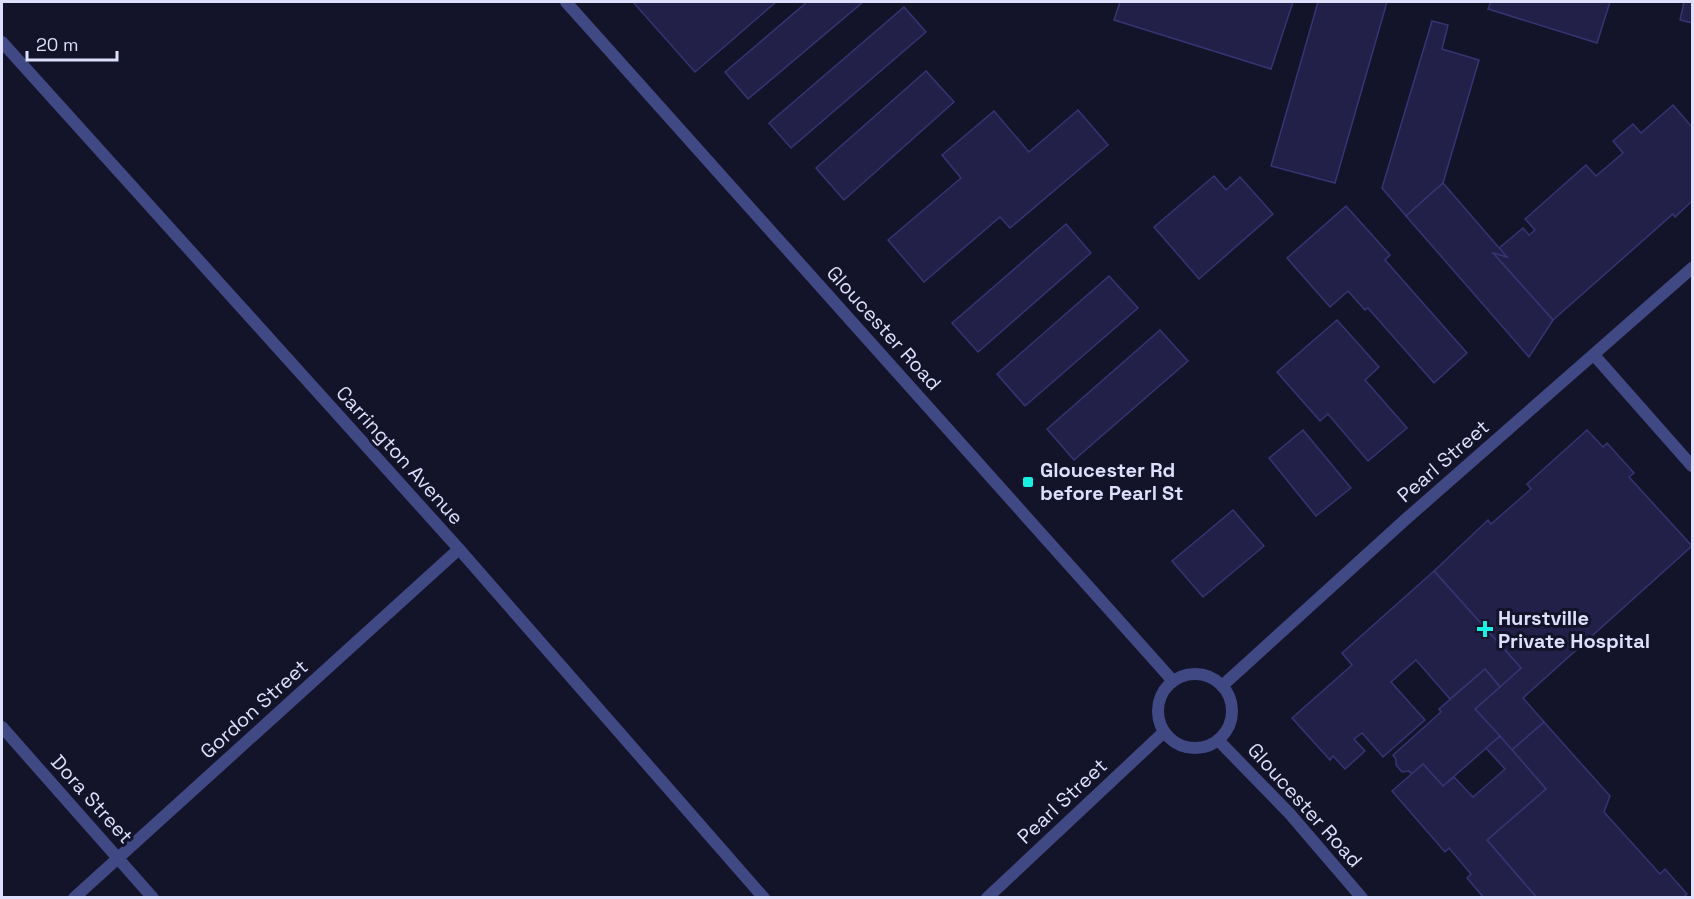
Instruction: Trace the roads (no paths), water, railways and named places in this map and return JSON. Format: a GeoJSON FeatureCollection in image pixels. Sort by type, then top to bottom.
{"type":"FeatureCollection","features":[{"type":"Feature","properties":{"kind":"street","name":"Gloucester Road"},"geometry":{"type":"LineString","coordinates":[[566,2],[1173,681]]}},
{"type":"Feature","properties":{"kind":"street","name":"Carrington Avenue"},"geometry":{"type":"LineString","coordinates":[[2,42],[459,549],[764,897]]}},
{"type":"Feature","properties":{"kind":"street","name":"Pearl Street"},"geometry":{"type":"LineString","coordinates":[[1222,686],[1406,519],[1692,268]]}},
{"type":"Feature","properties":{"kind":"street"},"geometry":{"type":"LineString","coordinates":[[1594,355],[1692,466]]}},
{"type":"Feature","properties":{"kind":"street","name":"Gordon Street"},"geometry":{"type":"LineString","coordinates":[[74,897],[119,859],[459,549]]}},
{"type":"Feature","properties":{"kind":"street"},"geometry":{"type":"LineString","coordinates":[[1203,675],[1214,679],[1222,686],[1229,696],[1231,714],[1226,731],[1218,740],[1207,746],[1195,748],[1173,741],[1164,732],[1159,722],[1159,699],[1173,681],[1182,676],[1203,675]]}},
{"type":"Feature","properties":{"kind":"street","name":"Dora Street"},"geometry":{"type":"LineString","coordinates":[[2,727],[153,897]]}},
{"type":"Feature","properties":{"kind":"street","name":"Pearl Street"},"geometry":{"type":"LineString","coordinates":[[987,897],[1164,732]]}},
{"type":"Feature","properties":{"kind":"street","name":"Gloucester Road"},"geometry":{"type":"LineString","coordinates":[[1218,740],[1290,814],[1362,897]]}},
{"type":"Feature","properties":{"kind":"place","name":"Gloucester Rd before Pearl St"},"geometry":{"type":"Point","coordinates":[1028,482]}},
{"type":"Feature","properties":{"kind":"place","name":"Hurstville Private Hospital"},"geometry":{"type":"Point","coordinates":[1485,629]}}]}
